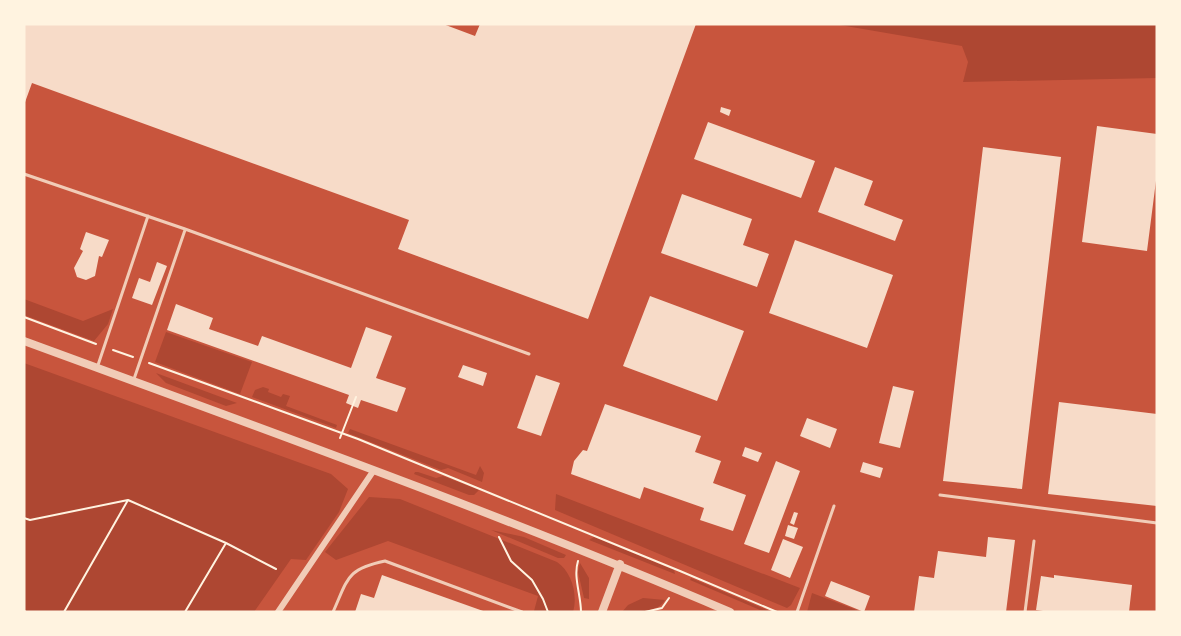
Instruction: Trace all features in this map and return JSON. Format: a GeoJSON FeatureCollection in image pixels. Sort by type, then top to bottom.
{"type":"FeatureCollection","features":[{"type":"Feature","properties":{"kind":"street"},"geometry":{"type":"LineString","coordinates":[[24,341],[484,511],[620,564],[730,612]]}},
{"type":"Feature","properties":{"kind":"street"},"geometry":{"type":"LineString","coordinates":[[278,612],[374,470]]}},
{"type":"Feature","properties":{"kind":"street"},"geometry":{"type":"LineString","coordinates":[[602,612],[620,564]]}},
{"type":"Feature","properties":{"kind":"lane"},"geometry":{"type":"LineString","coordinates":[[24,174],[185,229],[529,354]]}},
{"type":"Feature","properties":{"kind":"lane"},"geometry":{"type":"LineString","coordinates":[[97,368],[148,216]]}},
{"type":"Feature","properties":{"kind":"lane"},"geometry":{"type":"LineString","coordinates":[[133,381],[185,229]]}},
{"type":"Feature","properties":{"kind":"lane"},"geometry":{"type":"LineString","coordinates":[[940,495],[1157,523]]}},
{"type":"Feature","properties":{"kind":"lane"},"geometry":{"type":"LineString","coordinates":[[797,612],[834,506]]}},
{"type":"Feature","properties":{"kind":"lane"},"geometry":{"type":"LineString","coordinates":[[1025,612],[1034,541]]}},
{"type":"Feature","properties":{"kind":"lane"},"geometry":{"type":"LineString","coordinates":[[333,612],[350,574],[363,565],[385,561],[522,612]]}},
{"type":"Feature","properties":{"kind":"path"},"geometry":{"type":"LineString","coordinates":[[24,317],[342,434],[680,570],[777,612]]}},
{"type":"Feature","properties":{"kind":"path"},"geometry":{"type":"LineString","coordinates":[[340,438],[356,397]]}},
{"type":"Feature","properties":{"kind":"path"},"geometry":{"type":"LineString","coordinates":[[24,518],[30,520],[128,500],[226,543],[276,569]]}},
{"type":"Feature","properties":{"kind":"path"},"geometry":{"type":"LineString","coordinates":[[64,612],[128,500]]}},
{"type":"Feature","properties":{"kind":"path"},"geometry":{"type":"LineString","coordinates":[[586,540],[589,533]]}},
{"type":"Feature","properties":{"kind":"path"},"geometry":{"type":"LineString","coordinates":[[499,537],[511,561],[532,580],[548,612]]}},
{"type":"Feature","properties":{"kind":"path"},"geometry":{"type":"LineString","coordinates":[[185,612],[226,543]]}},
{"type":"Feature","properties":{"kind":"path"},"geometry":{"type":"LineString","coordinates":[[578,560],[576,573],[581,612]]}},
{"type":"Feature","properties":{"kind":"path"},"geometry":{"type":"LineString","coordinates":[[678,576],[680,570]]}},
{"type":"Feature","properties":{"kind":"path"},"geometry":{"type":"LineString","coordinates":[[645,612],[660,609],[668,600]]}},
{"type":"Feature","properties":{"kind":"shaded area"},"geometry":{"type":"Polygon","coordinates":[[[834,24],[1157,24],[1157,78],[963,82],[968,62],[962,46],[834,24]]]}},
{"type":"Feature","properties":{"kind":"shaded area"},"geometry":{"type":"Polygon","coordinates":[[[24,299],[83,321],[113,309],[108,324],[94,341],[24,315],[24,299]]]}},
{"type":"Feature","properties":{"kind":"shaded area"},"geometry":{"type":"Polygon","coordinates":[[[166,332],[252,362],[240,394],[155,362],[166,332]]]}},
{"type":"Feature","properties":{"kind":"shaded area"},"geometry":{"type":"Polygon","coordinates":[[[24,363],[331,474],[348,489],[339,512],[306,560],[291,559],[254,612],[24,612],[24,363]]]}},
{"type":"Feature","properties":{"kind":"shaded area"},"geometry":{"type":"Polygon","coordinates":[[[156,373],[237,403],[226,406],[166,383],[156,373]]]}},
{"type":"Feature","properties":{"kind":"shaded area"},"geometry":{"type":"Polygon","coordinates":[[[263,387],[269,389],[268,392],[281,397],[283,394],[290,396],[286,406],[337,425],[336,428],[252,397],[255,390],[263,387]]]}},
{"type":"Feature","properties":{"kind":"shaded area"},"geometry":{"type":"Polygon","coordinates":[[[350,429],[476,475],[480,466],[484,473],[482,482],[448,468],[441,470],[348,433],[350,429]]]}},
{"type":"Feature","properties":{"kind":"shaded area"},"geometry":{"type":"Polygon","coordinates":[[[415,472],[436,478],[443,476],[479,490],[474,495],[469,495],[414,474],[415,472]]]}},
{"type":"Feature","properties":{"kind":"shaded area"},"geometry":{"type":"Polygon","coordinates":[[[556,494],[800,588],[787,608],[555,510],[556,494]]]}},
{"type":"Feature","properties":{"kind":"shaded area"},"geometry":{"type":"Polygon","coordinates":[[[369,497],[400,499],[557,562],[567,572],[572,584],[575,598],[573,612],[534,611],[538,596],[388,541],[336,560],[325,552],[369,497]]]}},
{"type":"Feature","properties":{"kind":"shaded area"},"geometry":{"type":"Polygon","coordinates":[[[491,530],[524,537],[566,555],[564,558],[558,558],[491,530]]]}},
{"type":"Feature","properties":{"kind":"shaded area"},"geometry":{"type":"Polygon","coordinates":[[[594,537],[674,570],[675,574],[589,540],[594,537]]]}},
{"type":"Feature","properties":{"kind":"shaded area"},"geometry":{"type":"Polygon","coordinates":[[[580,563],[589,578],[589,599],[584,598],[578,572],[580,563]]]}},
{"type":"Feature","properties":{"kind":"shaded area"},"geometry":{"type":"Polygon","coordinates":[[[691,578],[772,612],[760,610],[690,580],[691,578]]]}},
{"type":"Feature","properties":{"kind":"shaded area"},"geometry":{"type":"Polygon","coordinates":[[[812,593],[862,612],[807,612],[812,593]]]}},
{"type":"Feature","properties":{"kind":"shaded area"},"geometry":{"type":"Polygon","coordinates":[[[643,598],[665,600],[652,610],[622,612],[628,605],[643,598]]]}},
{"type":"Feature","properties":{"kind":"building"},"geometry":{"type":"Polygon","coordinates":[[[24,24],[443,24],[475,36],[480,24],[696,24],[588,319],[398,249],[409,220],[32,83],[24,105],[24,24]]]}},
{"type":"Feature","properties":{"kind":"building"},"geometry":{"type":"Polygon","coordinates":[[[721,107],[731,110],[729,116],[720,112],[721,107]]]}},
{"type":"Feature","properties":{"kind":"building"},"geometry":{"type":"Polygon","coordinates":[[[708,122],[815,161],[801,198],[694,159],[708,122]]]}},
{"type":"Feature","properties":{"kind":"building"},"geometry":{"type":"Polygon","coordinates":[[[1097,126],[1157,134],[1157,173],[1147,251],[1082,242],[1097,126]]]}},
{"type":"Feature","properties":{"kind":"building"},"geometry":{"type":"Polygon","coordinates":[[[983,147],[1061,157],[1022,489],[943,481],[983,147]]]}},
{"type":"Feature","properties":{"kind":"building"},"geometry":{"type":"Polygon","coordinates":[[[835,167],[873,181],[864,205],[903,220],[895,241],[818,212],[835,167]]]}},
{"type":"Feature","properties":{"kind":"building"},"geometry":{"type":"Polygon","coordinates":[[[682,194],[752,219],[743,245],[769,254],[757,287],[661,253],[682,194]]]}},
{"type":"Feature","properties":{"kind":"building"},"geometry":{"type":"Polygon","coordinates":[[[86,232],[109,240],[102,257],[99,256],[95,276],[86,280],[77,277],[74,268],[83,251],[80,249],[86,232]]]}},
{"type":"Feature","properties":{"kind":"building"},"geometry":{"type":"Polygon","coordinates":[[[795,240],[893,275],[867,348],[769,313],[795,240]]]}},
{"type":"Feature","properties":{"kind":"building"},"geometry":{"type":"Polygon","coordinates":[[[157,262],[167,266],[152,305],[132,298],[139,278],[150,282],[157,262]]]}},
{"type":"Feature","properties":{"kind":"building"},"geometry":{"type":"Polygon","coordinates":[[[650,296],[744,331],[717,401],[623,366],[650,296]]]}},
{"type":"Feature","properties":{"kind":"building"},"geometry":{"type":"Polygon","coordinates":[[[176,304],[213,318],[209,329],[258,346],[262,336],[351,368],[366,327],[392,336],[376,378],[406,388],[397,412],[361,400],[358,408],[346,403],[349,395],[167,330],[176,304]]]}},
{"type":"Feature","properties":{"kind":"building"},"geometry":{"type":"Polygon","coordinates":[[[463,365],[487,373],[483,386],[458,377],[463,365]]]}},
{"type":"Feature","properties":{"kind":"building"},"geometry":{"type":"Polygon","coordinates":[[[536,375],[560,383],[541,436],[517,428],[536,375]]]}},
{"type":"Feature","properties":{"kind":"building"},"geometry":{"type":"Polygon","coordinates":[[[893,386],[914,391],[900,448],[879,443],[893,386]]]}},
{"type":"Feature","properties":{"kind":"building"},"geometry":{"type":"Polygon","coordinates":[[[1059,402],[1157,414],[1157,506],[1048,494],[1059,402]]]}},
{"type":"Feature","properties":{"kind":"building"},"geometry":{"type":"Polygon","coordinates":[[[605,404],[701,436],[695,452],[721,461],[713,483],[746,495],[733,531],[700,520],[704,508],[644,487],[640,499],[571,474],[574,461],[583,450],[587,451],[605,404]]]}},
{"type":"Feature","properties":{"kind":"building"},"geometry":{"type":"Polygon","coordinates":[[[807,418],[837,429],[830,448],[800,436],[807,418]]]}},
{"type":"Feature","properties":{"kind":"building"},"geometry":{"type":"Polygon","coordinates":[[[745,447],[762,453],[758,462],[742,456],[745,447]]]}},
{"type":"Feature","properties":{"kind":"building"},"geometry":{"type":"Polygon","coordinates":[[[776,461],[800,471],[769,553],[744,544],[776,461]]]}},
{"type":"Feature","properties":{"kind":"building"},"geometry":{"type":"Polygon","coordinates":[[[863,462],[883,468],[880,478],[860,472],[863,462]]]}},
{"type":"Feature","properties":{"kind":"building"},"geometry":{"type":"Polygon","coordinates":[[[794,512],[798,513],[794,525],[790,523],[794,512]]]}},
{"type":"Feature","properties":{"kind":"building"},"geometry":{"type":"Polygon","coordinates":[[[788,525],[798,528],[794,539],[785,536],[788,525]]]}},
{"type":"Feature","properties":{"kind":"building"},"geometry":{"type":"Polygon","coordinates":[[[988,537],[1015,540],[1006,612],[914,612],[919,576],[934,578],[938,551],[986,557],[988,537]]]}},
{"type":"Feature","properties":{"kind":"building"},"geometry":{"type":"Polygon","coordinates":[[[783,539],[803,547],[790,578],[771,570],[783,539]]]}},
{"type":"Feature","properties":{"kind":"building"},"geometry":{"type":"Polygon","coordinates":[[[382,575],[486,612],[355,612],[361,594],[374,598],[382,575]]]}},
{"type":"Feature","properties":{"kind":"building"},"geometry":{"type":"Polygon","coordinates":[[[1054,575],[1132,585],[1129,612],[1036,610],[1041,576],[1054,578],[1054,575]]]}},
{"type":"Feature","properties":{"kind":"building"},"geometry":{"type":"Polygon","coordinates":[[[831,581],[870,596],[864,612],[825,596],[831,581]]]}}]}
